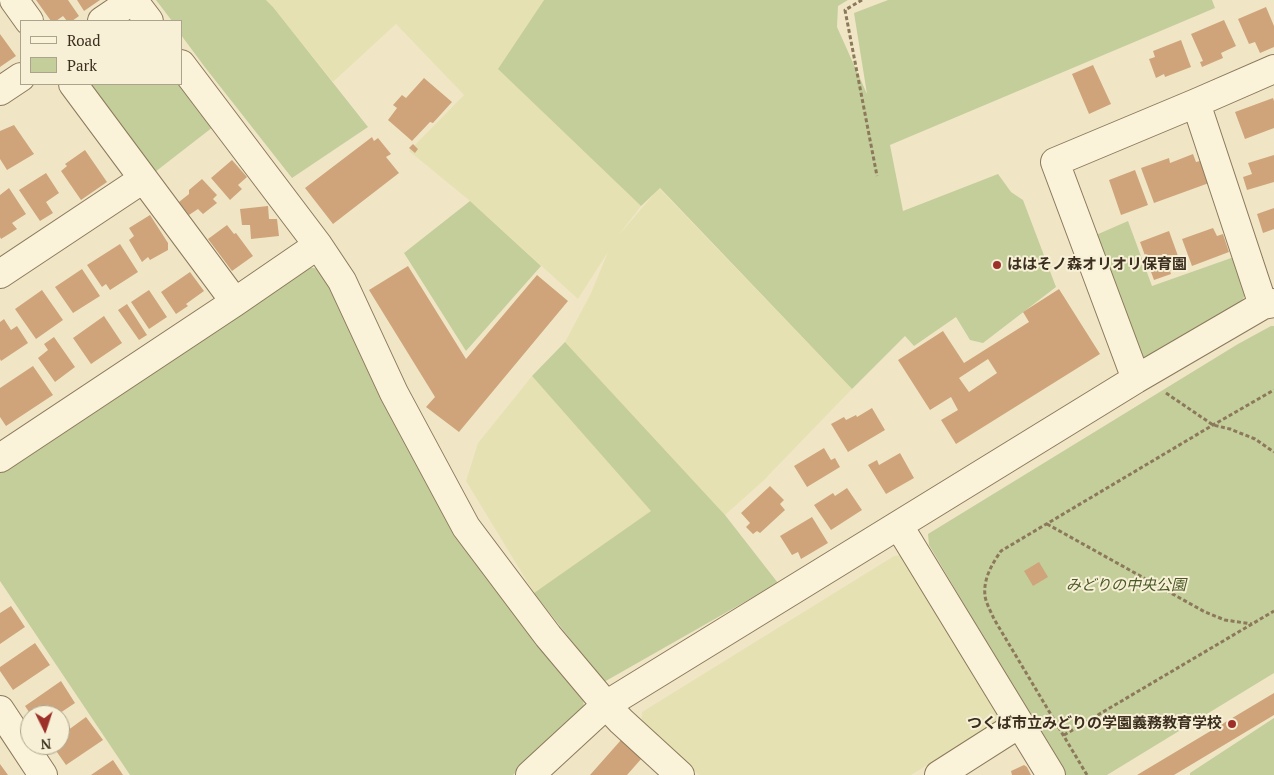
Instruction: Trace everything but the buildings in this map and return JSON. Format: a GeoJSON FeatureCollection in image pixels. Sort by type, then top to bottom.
{"type":"FeatureCollection","features":[{"type":"Feature","properties":{"kind":"street"},"geometry":{"type":"LineString","coordinates":[[14,0],[28,20]]}},
{"type":"Feature","properties":{"kind":"street"},"geometry":{"type":"LineString","coordinates":[[103,20],[133,0],[148,20]]}},
{"type":"Feature","properties":{"kind":"street"},"geometry":{"type":"LineString","coordinates":[[182,65],[318,245],[342,281],[394,393],[466,527],[548,636],[606,705],[680,775]]}},
{"type":"Feature","properties":{"kind":"street"},"geometry":{"type":"LineString","coordinates":[[1136,379],[1055,162],[1274,69]]}},
{"type":"Feature","properties":{"kind":"street"},"geometry":{"type":"LineString","coordinates":[[0,91],[20,78]]}},
{"type":"Feature","properties":{"kind":"street"},"geometry":{"type":"LineString","coordinates":[[74,85],[235,302]]}},
{"type":"Feature","properties":{"kind":"street"},"geometry":{"type":"LineString","coordinates":[[530,775],[606,705],[1136,379],[1269,304],[1196,103]]}},
{"type":"Feature","properties":{"kind":"street"},"geometry":{"type":"LineString","coordinates":[[0,274],[143,179]]}},
{"type":"Feature","properties":{"kind":"street"},"geometry":{"type":"LineString","coordinates":[[0,458],[318,245]]}},
{"type":"Feature","properties":{"kind":"street"},"geometry":{"type":"LineString","coordinates":[[899,526],[1051,775]]}},
{"type":"Feature","properties":{"kind":"street"},"geometry":{"type":"LineString","coordinates":[[0,710],[43,775]]}},
{"type":"Feature","properties":{"kind":"street"},"geometry":{"type":"LineString","coordinates":[[939,775],[1019,724]]}},
{"type":"Feature","properties":{"kind":"path"},"geometry":{"type":"LineString","coordinates":[[862,0],[845,10],[877,176]]}},
{"type":"Feature","properties":{"kind":"path"},"geometry":{"type":"LineString","coordinates":[[1087,775],[994,619],[985,596],[986,578],[992,563],[1001,551],[1274,390]]}},
{"type":"Feature","properties":{"kind":"path"},"geometry":{"type":"LineString","coordinates":[[1166,392],[1212,425],[1230,429],[1255,439],[1274,452]]}},
{"type":"Feature","properties":{"kind":"path"},"geometry":{"type":"LineString","coordinates":[[1047,524],[1205,612],[1225,620],[1253,624]]}},
{"type":"Feature","properties":{"kind":"path"},"geometry":{"type":"LineString","coordinates":[[1064,735],[1274,611]]}},
{"type":"Feature","properties":{"kind":"shaded area"},"geometry":{"type":"Polygon","coordinates":[[[266,0],[544,0],[499,69],[641,206],[618,236],[659,188],[852,389],[763,481],[725,515],[565,342],[591,293],[608,252],[578,299],[470,201],[409,151],[464,95],[396,24],[333,82],[266,0]]]}},
{"type":"Feature","properties":{"kind":"shaded area"},"geometry":{"type":"Polygon","coordinates":[[[532,376],[652,511],[534,593],[466,481],[478,443],[532,376]]]}},
{"type":"Feature","properties":{"kind":"shaded area"},"geometry":{"type":"Polygon","coordinates":[[[902,555],[1001,715],[994,725],[911,775],[699,775],[641,722],[642,712],[894,556],[902,555]]]}},
{"type":"Feature","properties":{"kind":"green space"},"geometry":{"type":"Polygon","coordinates":[[[156,0],[266,0],[368,127],[292,178],[182,36],[182,20],[171,20],[156,0]]]}},
{"type":"Feature","properties":{"kind":"green space"},"geometry":{"type":"Polygon","coordinates":[[[544,0],[848,0],[838,6],[837,27],[867,94],[854,13],[888,0],[1212,0],[1215,8],[890,145],[903,211],[998,174],[1011,192],[1023,200],[1056,287],[983,343],[970,340],[956,317],[914,346],[905,336],[852,389],[660,188],[641,206],[498,69],[544,0]]]}},
{"type":"Feature","properties":{"kind":"green space"},"geometry":{"type":"Polygon","coordinates":[[[88,85],[181,85],[213,127],[155,172],[88,85]]]}},
{"type":"Feature","properties":{"kind":"green space"},"geometry":{"type":"Polygon","coordinates":[[[470,201],[541,266],[466,351],[404,253],[470,201]]]}},
{"type":"Feature","properties":{"kind":"green space"},"geometry":{"type":"Polygon","coordinates":[[[1128,221],[1152,286],[1234,257],[1246,294],[1241,302],[1148,359],[1137,354],[1096,235],[1128,221]]]}},
{"type":"Feature","properties":{"kind":"green space"},"geometry":{"type":"Polygon","coordinates":[[[307,267],[320,269],[384,396],[583,696],[584,709],[513,775],[130,775],[0,581],[0,472],[307,267]]]}},
{"type":"Feature","properties":{"kind":"green space","name":"みどりの中央公園"},"geometry":{"type":"Polygon","coordinates":[[[1274,326],[1274,673],[1107,775],[1065,775],[929,545],[928,534],[1238,344],[1274,326]]]}},
{"type":"Feature","properties":{"kind":"green space"},"geometry":{"type":"Polygon","coordinates":[[[565,342],[725,515],[778,583],[604,682],[534,593],[651,511],[532,376],[565,342]]]}},
{"type":"Feature","properties":{"kind":"green space"},"geometry":{"type":"Polygon","coordinates":[[[1274,718],[1274,775],[1190,775],[1190,773],[1274,718]]]}},
{"type":"Feature","properties":{"kind":"place","name":"ははそノ森オリオリ保育園"},"geometry":{"type":"Point","coordinates":[997,265]}},
{"type":"Feature","properties":{"kind":"place","name":"つくば市立みどりの学園義務教育学校"},"geometry":{"type":"Point","coordinates":[1232,724]}}]}
